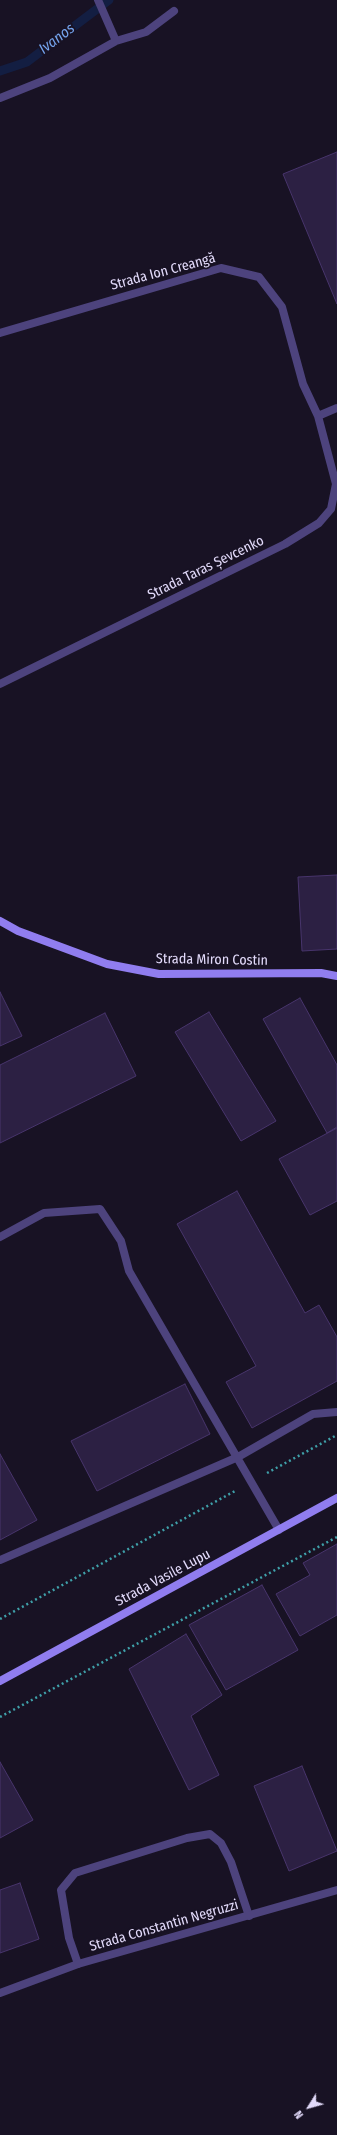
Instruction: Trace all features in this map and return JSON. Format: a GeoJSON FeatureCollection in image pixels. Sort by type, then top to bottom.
{"type":"FeatureCollection","features":[{"type":"Feature","properties":{"kind":"main road","name":"Strada Miron Costin"},"geometry":{"type":"LineString","coordinates":[[0,921],[18,931],[107,964],[159,974],[321,973],[337,976]]}},
{"type":"Feature","properties":{"kind":"main road","name":"Strada Vasile Lupu"},"geometry":{"type":"LineString","coordinates":[[0,1681],[337,1498]]}},
{"type":"Feature","properties":{"kind":"street"},"geometry":{"type":"LineString","coordinates":[[98,0],[116,41]]}},
{"type":"Feature","properties":{"kind":"street"},"geometry":{"type":"LineString","coordinates":[[0,98],[50,78],[116,41],[146,32],[174,11]]}},
{"type":"Feature","properties":{"kind":"street","name":"Strada Ion Creangă"},"geometry":{"type":"LineString","coordinates":[[0,333],[221,268],[260,277],[282,307],[303,384],[318,416]]}},
{"type":"Feature","properties":{"kind":"street"},"geometry":{"type":"LineString","coordinates":[[318,416],[337,408]]}},
{"type":"Feature","properties":{"kind":"street","name":"Strada Taras Șevcenko"},"geometry":{"type":"LineString","coordinates":[[0,684],[285,544],[319,523],[331,509],[336,484],[318,416]]}},
{"type":"Feature","properties":{"kind":"street"},"geometry":{"type":"LineString","coordinates":[[0,1237],[44,1213],[100,1209],[121,1242],[129,1271],[280,1530]]}},
{"type":"Feature","properties":{"kind":"street"},"geometry":{"type":"LineString","coordinates":[[0,1560],[238,1457],[313,1414],[337,1412]]}},
{"type":"Feature","properties":{"kind":"street"},"geometry":{"type":"LineString","coordinates":[[78,1964],[69,1938],[61,1890],[75,1873],[187,1838],[210,1834],[221,1843],[231,1862],[249,1916]]}},
{"type":"Feature","properties":{"kind":"street","name":"Strada Constantin Negruzzi"},"geometry":{"type":"LineString","coordinates":[[0,1993],[78,1964],[337,1890]]}},
{"type":"Feature","properties":{"kind":"path"},"geometry":{"type":"LineString","coordinates":[[0,1619],[337,1436]]}},
{"type":"Feature","properties":{"kind":"path"},"geometry":{"type":"LineString","coordinates":[[0,1717],[337,1537]]}},
{"type":"Feature","properties":{"kind":"building"},"geometry":{"type":"Polygon","coordinates":[[[337,152],[337,304],[283,174],[337,152]]]}},
{"type":"Feature","properties":{"kind":"building"},"geometry":{"type":"Polygon","coordinates":[[[337,875],[337,949],[302,951],[298,877],[337,875]]]}},
{"type":"Feature","properties":{"kind":"building"},"geometry":{"type":"Polygon","coordinates":[[[0,992],[22,1036],[0,1046],[0,992]]]}},
{"type":"Feature","properties":{"kind":"building"},"geometry":{"type":"Polygon","coordinates":[[[300,998],[337,1065],[337,1127],[327,1133],[263,1019],[300,998]]]}},
{"type":"Feature","properties":{"kind":"building"},"geometry":{"type":"Polygon","coordinates":[[[209,1012],[276,1121],[241,1141],[175,1032],[209,1012]]]}},
{"type":"Feature","properties":{"kind":"building"},"geometry":{"type":"Polygon","coordinates":[[[105,1013],[136,1076],[0,1143],[0,1065],[105,1013]]]}},
{"type":"Feature","properties":{"kind":"building"},"geometry":{"type":"Polygon","coordinates":[[[337,1128],[337,1201],[310,1215],[279,1159],[337,1128]]]}},
{"type":"Feature","properties":{"kind":"building"},"geometry":{"type":"Polygon","coordinates":[[[237,1191],[305,1313],[319,1305],[337,1337],[337,1381],[252,1428],[226,1382],[256,1366],[177,1224],[237,1191]]]}},
{"type":"Feature","properties":{"kind":"building"},"geometry":{"type":"Polygon","coordinates":[[[185,1384],[210,1434],[97,1491],[71,1441],[185,1384]]]}},
{"type":"Feature","properties":{"kind":"building"},"geometry":{"type":"Polygon","coordinates":[[[0,1454],[37,1520],[0,1540],[0,1454]]]}},
{"type":"Feature","properties":{"kind":"building"},"geometry":{"type":"Polygon","coordinates":[[[337,1544],[337,1615],[300,1636],[276,1594],[310,1575],[303,1563],[337,1544]]]}},
{"type":"Feature","properties":{"kind":"building"},"geometry":{"type":"Polygon","coordinates":[[[262,1585],[298,1650],[226,1690],[189,1625],[262,1585]]]}},
{"type":"Feature","properties":{"kind":"building"},"geometry":{"type":"Polygon","coordinates":[[[186,1634],[222,1695],[191,1716],[219,1775],[189,1790],[129,1669],[186,1634]]]}},
{"type":"Feature","properties":{"kind":"building"},"geometry":{"type":"Polygon","coordinates":[[[0,1762],[33,1820],[0,1838],[0,1762]]]}},
{"type":"Feature","properties":{"kind":"building"},"geometry":{"type":"Polygon","coordinates":[[[302,1766],[337,1851],[289,1871],[254,1786],[302,1766]]]}},
{"type":"Feature","properties":{"kind":"building"},"geometry":{"type":"Polygon","coordinates":[[[20,1883],[39,1939],[0,1953],[0,1890],[20,1883]]]}},
{"type":"Feature","properties":{"kind":"waterway","name":"Ivanos"},"geometry":{"type":"LineString","coordinates":[[0,71],[27,62],[109,0]]}}]}
